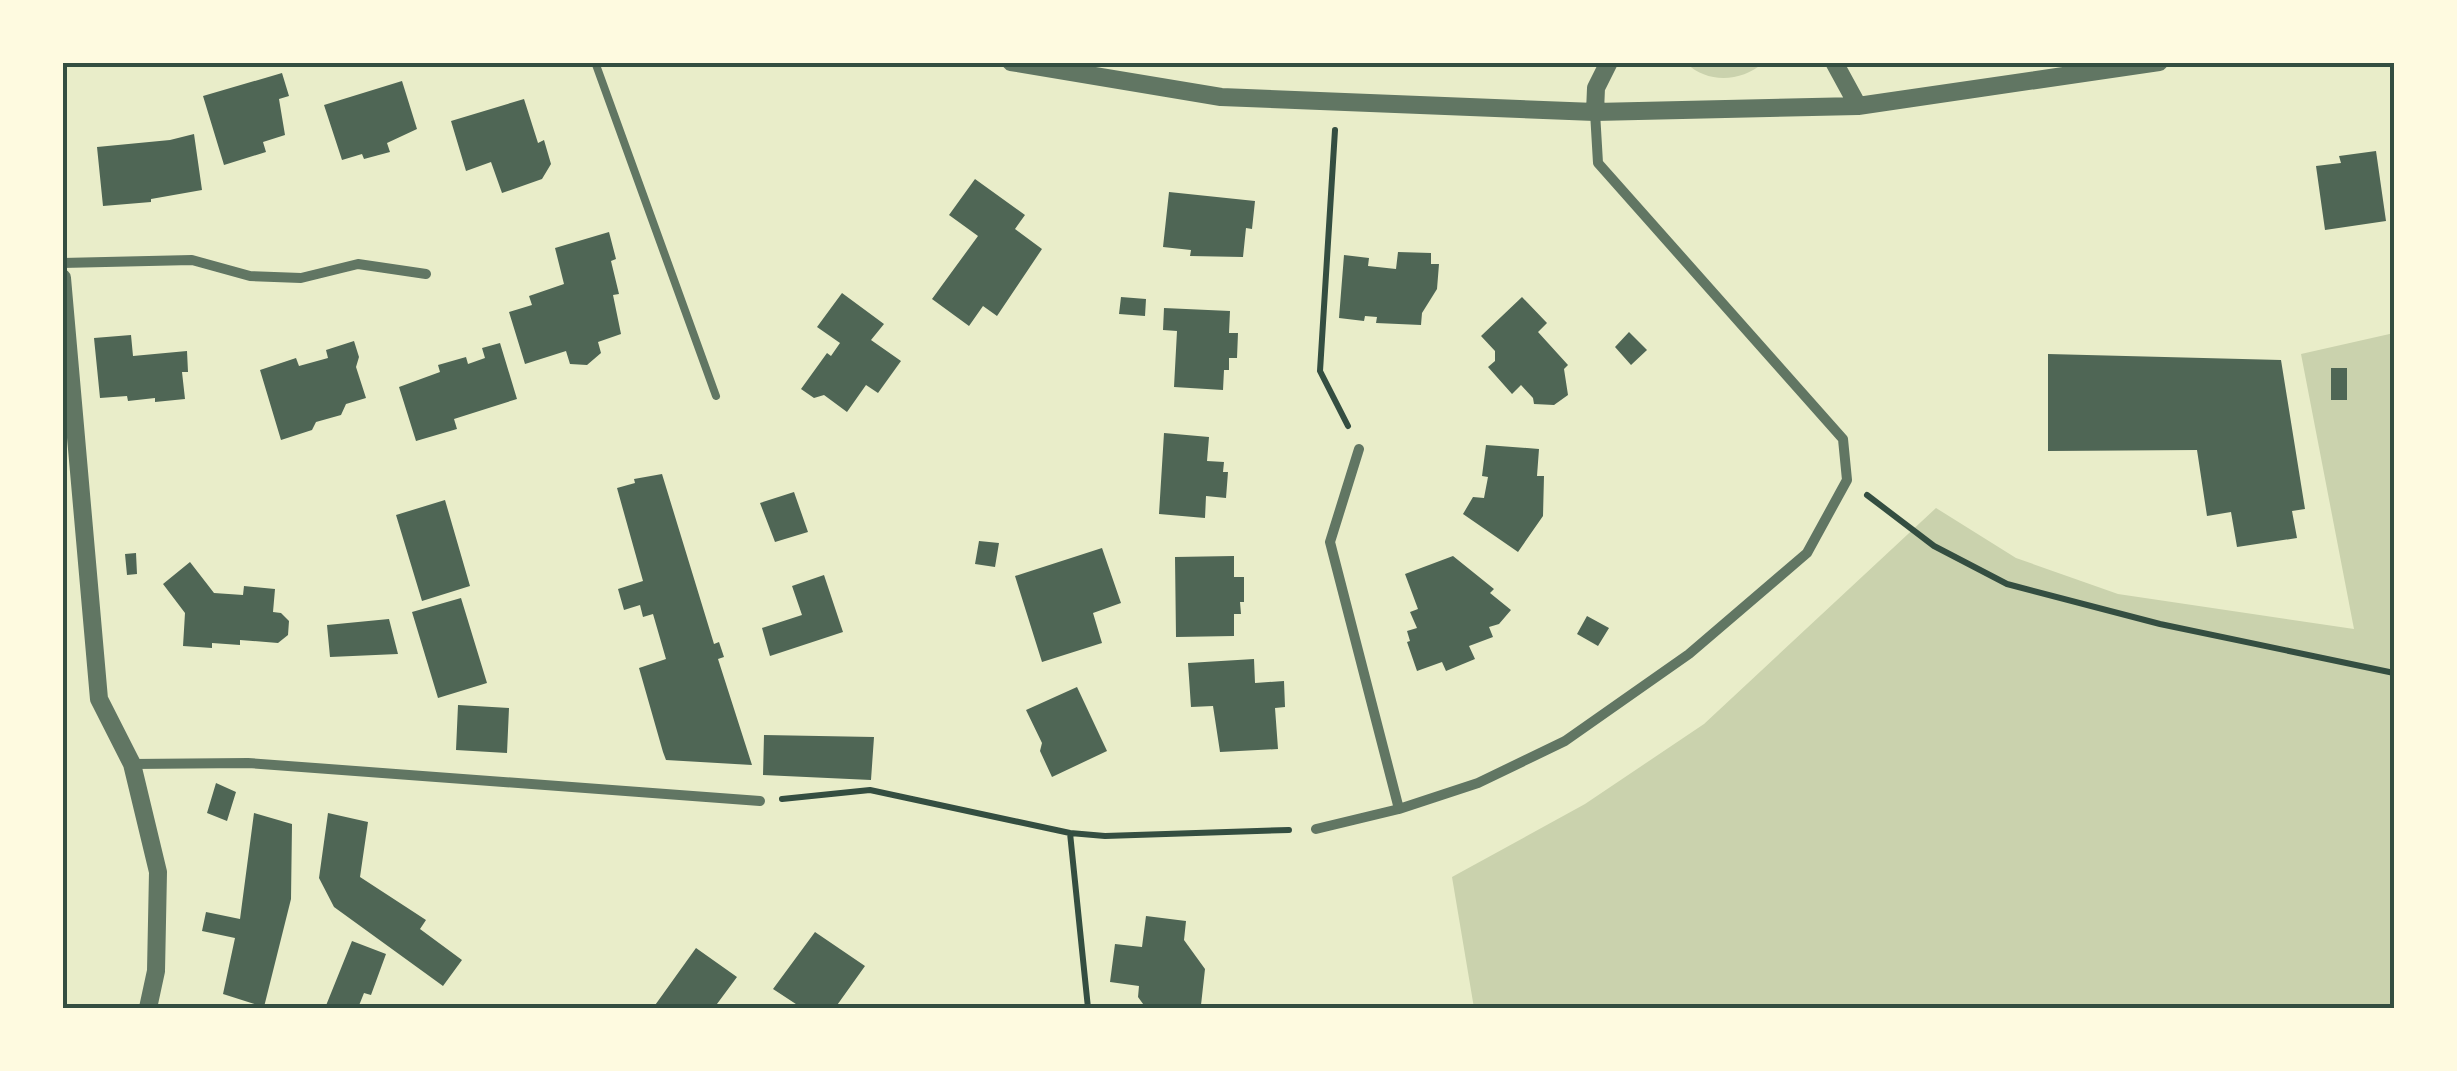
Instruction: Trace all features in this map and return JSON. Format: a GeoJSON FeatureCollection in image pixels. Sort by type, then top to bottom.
{"type":"FeatureCollection","features":[{"type":"Feature","properties":{"kind":"street"},"geometry":{"type":"LineString","coordinates":[[1011,62],[1221,98],[1595,112],[1858,106],[2160,62]]}},
{"type":"Feature","properties":{"kind":"street"},"geometry":{"type":"LineString","coordinates":[[1316,829],[1399,810],[1478,783],[1565,741],[1689,654],[1808,553],[1847,480],[1843,440],[1598,162],[1596,88],[1609,62]]}},
{"type":"Feature","properties":{"kind":"street"},"geometry":{"type":"LineString","coordinates":[[1834,62],[1858,106]]}},
{"type":"Feature","properties":{"kind":"street"},"geometry":{"type":"LineString","coordinates":[[62,264],[192,260],[250,276],[302,278],[358,264],[426,274]]}},
{"type":"Feature","properties":{"kind":"street"},"geometry":{"type":"LineString","coordinates":[[62,278],[99,700],[132,764],[158,872],[156,972],[148,1008]]}},
{"type":"Feature","properties":{"kind":"street"},"geometry":{"type":"LineString","coordinates":[[1359,449],[1330,542],[1399,810]]}},
{"type":"Feature","properties":{"kind":"street"},"geometry":{"type":"LineString","coordinates":[[132,764],[248,763],[760,801]]}},
{"type":"Feature","properties":{"kind":"lane"},"geometry":{"type":"LineString","coordinates":[[596,62],[716,396]]}},
{"type":"Feature","properties":{"kind":"path"},"geometry":{"type":"LineString","coordinates":[[1337,104],[1320,371],[1359,449]]}},
{"type":"Feature","properties":{"kind":"path"},"geometry":{"type":"LineString","coordinates":[[1847,480],[1934,546],[2007,584],[2160,624],[2394,673]]}},
{"type":"Feature","properties":{"kind":"path"},"geometry":{"type":"LineString","coordinates":[[760,801],[870,790],[1070,833],[1104,836],[1316,829]]}},
{"type":"Feature","properties":{"kind":"path"},"geometry":{"type":"LineString","coordinates":[[1070,833],[1088,1008]]}},
{"type":"Feature","properties":{"kind":"green space"},"geometry":{"type":"Polygon","coordinates":[[[1686,63],[1763,63],[1745,74],[1724,78],[1704,75],[1686,63]]]}},
{"type":"Feature","properties":{"kind":"green space"},"geometry":{"type":"Polygon","coordinates":[[[2394,333],[2394,1008],[1474,1008],[1452,877],[1585,804],[1704,724],[1936,508],[2016,558],[2118,594],[2354,629],[2301,354],[2394,333]]]}},
{"type":"Feature","properties":{"kind":"building"},"geometry":{"type":"Polygon","coordinates":[[[282,73],[289,96],[279,99],[285,135],[263,142],[266,152],[224,165],[203,96],[282,73]]]}},
{"type":"Feature","properties":{"kind":"building"},"geometry":{"type":"Polygon","coordinates":[[[402,81],[417,129],[387,143],[390,152],[342,160],[324,105],[402,81]]]}},
{"type":"Feature","properties":{"kind":"building"},"geometry":{"type":"Polygon","coordinates":[[[524,99],[538,143],[544,140],[551,164],[542,179],[502,193],[491,162],[466,171],[451,121],[524,99]]]}},
{"type":"Feature","properties":{"kind":"building"},"geometry":{"type":"Polygon","coordinates":[[[194,134],[202,190],[151,202],[103,206],[97,147],[194,134]]]}},
{"type":"Feature","properties":{"kind":"building"},"geometry":{"type":"Polygon","coordinates":[[[2376,151],[2386,221],[2325,230],[2316,166],[2341,163],[2339,156],[2376,151]]]}},
{"type":"Feature","properties":{"kind":"building"},"geometry":{"type":"Polygon","coordinates":[[[975,179],[1025,215],[1015,229],[1042,249],[997,316],[983,306],[969,326],[932,299],[978,236],[949,215],[975,179]]]}},
{"type":"Feature","properties":{"kind":"building"},"geometry":{"type":"Polygon","coordinates":[[[1169,192],[1255,201],[1252,229],[1246,228],[1243,257],[1190,256],[1191,250],[1163,247],[1169,192]]]}},
{"type":"Feature","properties":{"kind":"building"},"geometry":{"type":"Polygon","coordinates":[[[609,232],[616,259],[611,261],[619,294],[613,295],[621,334],[598,342],[601,353],[587,365],[570,364],[566,351],[525,364],[509,312],[532,305],[529,296],[564,284],[555,248],[609,232]]]}},
{"type":"Feature","properties":{"kind":"building"},"geometry":{"type":"Polygon","coordinates":[[[1398,252],[1431,253],[1431,264],[1439,264],[1437,289],[1422,313],[1421,325],[1376,323],[1377,317],[1365,316],[1364,321],[1339,318],[1344,255],[1369,258],[1368,266],[1396,269],[1398,252]]]}},
{"type":"Feature","properties":{"kind":"building"},"geometry":{"type":"Polygon","coordinates":[[[842,293],[884,324],[871,340],[901,361],[878,393],[866,385],[847,412],[824,395],[814,398],[801,389],[827,353],[831,356],[840,343],[817,327],[842,293]]]}},
{"type":"Feature","properties":{"kind":"building"},"geometry":{"type":"Polygon","coordinates":[[[1121,297],[1146,299],[1145,316],[1119,314],[1121,297]]]}},
{"type":"Feature","properties":{"kind":"building"},"geometry":{"type":"Polygon","coordinates":[[[1522,297],[1547,323],[1538,332],[1568,365],[1564,369],[1568,395],[1554,405],[1534,404],[1521,385],[1512,394],[1488,367],[1495,361],[1495,351],[1481,336],[1522,297]]]}},
{"type":"Feature","properties":{"kind":"building"},"geometry":{"type":"Polygon","coordinates":[[[1164,308],[1230,311],[1229,333],[1238,333],[1237,358],[1229,358],[1223,390],[1174,387],[1177,331],[1163,330],[1164,308]]]}},
{"type":"Feature","properties":{"kind":"building"},"geometry":{"type":"Polygon","coordinates":[[[1629,332],[1647,350],[1631,365],[1615,347],[1629,332]]]}},
{"type":"Feature","properties":{"kind":"building"},"geometry":{"type":"Polygon","coordinates":[[[131,335],[133,356],[187,351],[188,372],[182,372],[185,399],[155,402],[155,398],[100,398],[94,338],[131,335]]]}},
{"type":"Feature","properties":{"kind":"building"},"geometry":{"type":"Polygon","coordinates":[[[354,341],[359,357],[356,367],[366,398],[346,404],[341,415],[316,422],[312,430],[281,440],[260,370],[296,358],[299,366],[328,358],[326,350],[354,341]]]}},
{"type":"Feature","properties":{"kind":"building"},"geometry":{"type":"Polygon","coordinates":[[[500,343],[517,399],[454,419],[457,429],[416,441],[399,387],[440,372],[438,365],[466,357],[468,364],[485,358],[482,348],[500,343]]]}},
{"type":"Feature","properties":{"kind":"building"},"geometry":{"type":"Polygon","coordinates":[[[2048,354],[2281,360],[2305,509],[2292,511],[2297,538],[2237,547],[2231,512],[2207,516],[2197,450],[2048,451],[2048,354]]]}},
{"type":"Feature","properties":{"kind":"building"},"geometry":{"type":"Polygon","coordinates":[[[2331,368],[2347,368],[2347,400],[2331,400],[2331,368]]]}},
{"type":"Feature","properties":{"kind":"building"},"geometry":{"type":"Polygon","coordinates":[[[1164,433],[1209,437],[1207,461],[1224,462],[1223,472],[1228,472],[1226,498],[1206,496],[1205,518],[1159,514],[1164,433]]]}},
{"type":"Feature","properties":{"kind":"building"},"geometry":{"type":"Polygon","coordinates":[[[1486,445],[1539,449],[1537,476],[1544,476],[1543,516],[1518,552],[1463,514],[1473,497],[1484,498],[1488,477],[1482,476],[1486,445]]]}},
{"type":"Feature","properties":{"kind":"building"},"geometry":{"type":"Polygon","coordinates":[[[662,474],[714,644],[719,642],[724,657],[718,659],[752,765],[666,760],[663,752],[639,668],[666,659],[653,614],[643,617],[640,605],[624,610],[618,589],[643,581],[617,488],[635,483],[634,479],[662,474]]]}},
{"type":"Feature","properties":{"kind":"building"},"geometry":{"type":"Polygon","coordinates":[[[794,492],[808,532],[775,542],[760,503],[794,492]]]}},
{"type":"Feature","properties":{"kind":"building"},"geometry":{"type":"Polygon","coordinates":[[[445,500],[470,586],[422,601],[396,515],[445,500]]]}},
{"type":"Feature","properties":{"kind":"building"},"geometry":{"type":"Polygon","coordinates":[[[979,541],[999,543],[995,567],[975,564],[979,541]]]}},
{"type":"Feature","properties":{"kind":"building"},"geometry":{"type":"Polygon","coordinates":[[[1102,548],[1121,603],[1093,613],[1102,643],[1042,662],[1015,576],[1102,548]]]}},
{"type":"Feature","properties":{"kind":"building"},"geometry":{"type":"Polygon","coordinates":[[[136,553],[137,574],[127,575],[125,554],[136,553]]]}},
{"type":"Feature","properties":{"kind":"building"},"geometry":{"type":"Polygon","coordinates":[[[1234,556],[1234,577],[1244,577],[1244,602],[1240,602],[1241,614],[1234,614],[1234,636],[1176,637],[1175,557],[1234,556]]]}},
{"type":"Feature","properties":{"kind":"building"},"geometry":{"type":"Polygon","coordinates":[[[1453,556],[1494,589],[1490,593],[1511,610],[1499,624],[1489,627],[1493,637],[1469,646],[1475,659],[1446,671],[1442,662],[1417,671],[1407,631],[1417,628],[1410,612],[1418,609],[1405,574],[1453,556]]]}},
{"type":"Feature","properties":{"kind":"building"},"geometry":{"type":"Polygon","coordinates":[[[190,562],[214,593],[243,595],[244,586],[275,589],[273,612],[281,613],[289,621],[288,635],[278,643],[240,640],[240,645],[212,643],[212,648],[183,646],[185,613],[163,584],[190,562]]]}},
{"type":"Feature","properties":{"kind":"building"},"geometry":{"type":"Polygon","coordinates":[[[824,575],[843,632],[770,656],[762,628],[802,615],[792,586],[824,575]]]}},
{"type":"Feature","properties":{"kind":"building"},"geometry":{"type":"Polygon","coordinates":[[[461,598],[487,683],[438,698],[412,612],[461,598]]]}},
{"type":"Feature","properties":{"kind":"building"},"geometry":{"type":"Polygon","coordinates":[[[1587,616],[1609,628],[1598,646],[1577,634],[1587,616]]]}},
{"type":"Feature","properties":{"kind":"building"},"geometry":{"type":"Polygon","coordinates":[[[389,619],[398,654],[330,657],[327,625],[389,619]]]}},
{"type":"Feature","properties":{"kind":"building"},"geometry":{"type":"Polygon","coordinates":[[[1254,659],[1255,683],[1284,681],[1285,707],[1275,708],[1278,749],[1220,752],[1213,706],[1191,707],[1188,663],[1254,659]]]}},
{"type":"Feature","properties":{"kind":"building"},"geometry":{"type":"Polygon","coordinates":[[[1077,687],[1107,751],[1052,777],[1026,710],[1077,687]]]}},
{"type":"Feature","properties":{"kind":"building"},"geometry":{"type":"Polygon","coordinates":[[[458,705],[509,708],[507,753],[456,750],[458,705]]]}},
{"type":"Feature","properties":{"kind":"building"},"geometry":{"type":"Polygon","coordinates":[[[764,735],[874,737],[871,780],[763,775],[764,735]]]}},
{"type":"Feature","properties":{"kind":"building"},"geometry":{"type":"Polygon","coordinates":[[[216,783],[236,792],[227,821],[207,813],[216,783]]]}},
{"type":"Feature","properties":{"kind":"building"},"geometry":{"type":"Polygon","coordinates":[[[254,813],[292,824],[291,899],[264,1007],[223,994],[235,938],[202,931],[206,912],[240,919],[254,813]]]}},
{"type":"Feature","properties":{"kind":"building"},"geometry":{"type":"Polygon","coordinates":[[[328,813],[368,822],[360,877],[426,920],[420,929],[462,960],[443,986],[334,907],[319,878],[328,813]]]}},
{"type":"Feature","properties":{"kind":"building"},"geometry":{"type":"Polygon","coordinates":[[[1146,916],[1186,921],[1184,940],[1205,969],[1201,1005],[1197,1008],[1146,1008],[1138,997],[1139,986],[1110,982],[1115,944],[1142,947],[1146,916]]]}},
{"type":"Feature","properties":{"kind":"building"},"geometry":{"type":"Polygon","coordinates":[[[815,932],[865,966],[835,1008],[802,1008],[773,989],[815,932]]]}},
{"type":"Feature","properties":{"kind":"building"},"geometry":{"type":"Polygon","coordinates":[[[352,941],[386,954],[371,995],[364,993],[358,1008],[325,1008],[352,941]]]}},
{"type":"Feature","properties":{"kind":"building"},"geometry":{"type":"Polygon","coordinates":[[[696,948],[737,977],[714,1008],[653,1008],[696,948]]]}}]}
